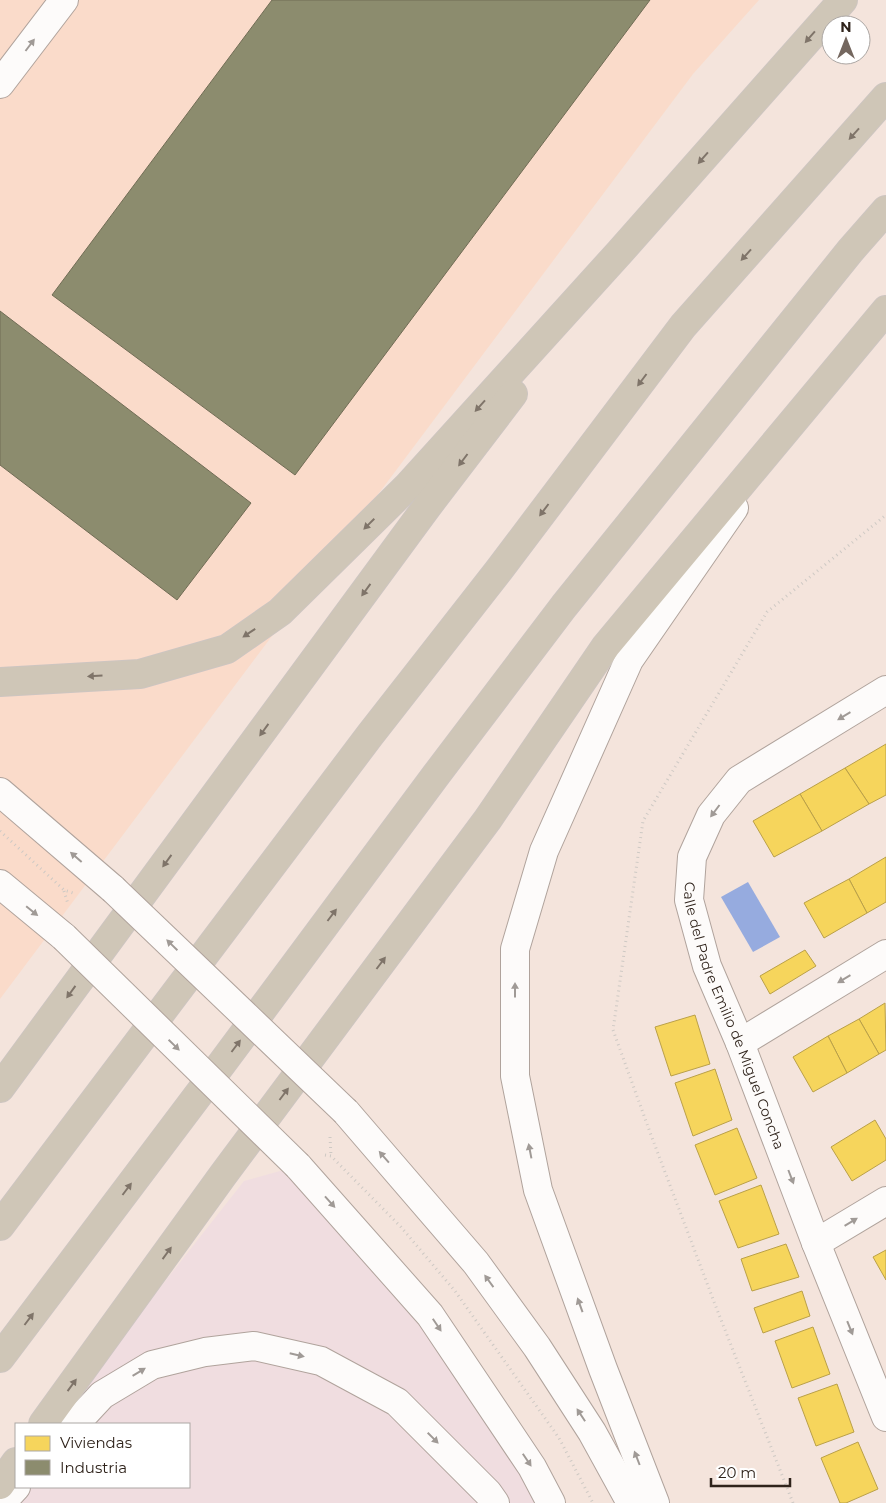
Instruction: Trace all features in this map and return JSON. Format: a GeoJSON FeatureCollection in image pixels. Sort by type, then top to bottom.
{"type":"FeatureCollection","features":[{"type":"Feature","properties":{"kind":"highway"},"geometry":{"type":"LineString","coordinates":[[0,682],[140,674],[226,649],[280,612],[407,487],[619,253],[843,0]]}},
{"type":"Feature","properties":{"kind":"highway"},"geometry":{"type":"LineString","coordinates":[[0,1226],[364,743],[499,570],[683,326],[886,97]]}},
{"type":"Feature","properties":{"kind":"highway"},"geometry":{"type":"LineString","coordinates":[[0,1358],[223,1062],[430,782],[564,606],[850,251],[886,210]]}},
{"type":"Feature","properties":{"kind":"highway"},"geometry":{"type":"LineString","coordinates":[[850,251],[886,220]]}},
{"type":"Feature","properties":{"kind":"highway"},"geometry":{"type":"LineString","coordinates":[[0,1088],[426,508],[619,253]]}},
{"type":"Feature","properties":{"kind":"highway"},"geometry":{"type":"LineString","coordinates":[[45,1423],[223,1175],[488,819],[606,646],[886,310]]}},
{"type":"Feature","properties":{"kind":"highway"},"geometry":{"type":"LineString","coordinates":[[0,1484],[15,1463]]}},
{"type":"Feature","properties":{"kind":"street"},"geometry":{"type":"LineString","coordinates":[[0,84],[64,0]]}},
{"type":"Feature","properties":{"kind":"street"},"geometry":{"type":"LineString","coordinates":[[655,1503],[603,1369],[538,1190],[515,1076],[515,949],[544,850],[630,660],[796,418]]}},
{"type":"Feature","properties":{"kind":"street","name":"Calle del Padre Emilio de Miguel Concha"},"geometry":{"type":"LineString","coordinates":[[886,690],[739,780],[711,815],[692,857],[690,900],[707,966],[740,1043],[816,1243],[886,1417]]}},
{"type":"Feature","properties":{"kind":"street"},"geometry":{"type":"LineString","coordinates":[[0,792],[113,889],[476,1263],[537,1347],[592,1432],[631,1503]]}},
{"type":"Feature","properties":{"kind":"street"},"geometry":{"type":"LineString","coordinates":[[0,884],[64,937],[298,1166],[430,1315],[532,1467],[551,1503]]}},
{"type":"Feature","properties":{"kind":"street"},"geometry":{"type":"LineString","coordinates":[[740,1043],[886,954]]}},
{"type":"Feature","properties":{"kind":"street"},"geometry":{"type":"LineString","coordinates":[[816,1243],[886,1201]]}},
{"type":"Feature","properties":{"kind":"street"},"geometry":{"type":"LineString","coordinates":[[76,1423],[102,1395],[152,1365],[205,1352],[254,1346],[321,1361],[397,1402],[488,1493],[495,1503]]}},
{"type":"Feature","properties":{"kind":"street"},"geometry":{"type":"LineString","coordinates":[[1,1503],[15,1488]]}},
{"type":"Feature","properties":{"kind":"path"},"geometry":{"type":"LineString","coordinates":[[0,831],[64,890]]}},
{"type":"Feature","properties":{"kind":"path"},"geometry":{"type":"LineString","coordinates":[[331,1156],[338,1121]]}},
{"type":"Feature","properties":{"kind":"path"},"geometry":{"type":"LineString","coordinates":[[323,1154],[331,1156],[401,1227],[455,1291],[560,1438],[593,1503]]}},
{"type":"Feature","properties":{"kind":"shaded area"},"geometry":{"type":"Polygon","coordinates":[[[0,0],[759,0],[693,74],[0,999],[0,0]]]}},
{"type":"Feature","properties":{"kind":"shaded area"},"geometry":{"type":"Polygon","coordinates":[[[298,1166],[430,1315],[551,1503],[0,1503],[15,1488],[190,1488],[190,1423],[54,1423],[244,1181],[298,1166]]]}},
{"type":"Feature","properties":{"kind":"water"},"geometry":{"type":"Polygon","coordinates":[[[748,882],[780,937],[753,952],[721,897],[748,882]]]}},
{"type":"Feature","properties":{"kind":"building: Viviendas"},"geometry":{"type":"Polygon","coordinates":[[[886,744],[886,795],[869,804],[845,768],[886,744]]]}},
{"type":"Feature","properties":{"kind":"building: Viviendas"},"geometry":{"type":"Polygon","coordinates":[[[845,768],[869,804],[822,831],[800,794],[845,768]]]}},
{"type":"Feature","properties":{"kind":"building: Viviendas"},"geometry":{"type":"Polygon","coordinates":[[[800,794],[822,831],[774,857],[753,821],[800,794]]]}},
{"type":"Feature","properties":{"kind":"building: Viviendas"},"geometry":{"type":"Polygon","coordinates":[[[886,857],[886,902],[867,913],[849,879],[886,857]]]}},
{"type":"Feature","properties":{"kind":"building: Viviendas"},"geometry":{"type":"Polygon","coordinates":[[[849,879],[867,913],[824,938],[804,903],[849,879]]]}},
{"type":"Feature","properties":{"kind":"building: Viviendas"},"geometry":{"type":"Polygon","coordinates":[[[805,950],[816,966],[770,994],[760,976],[805,950]]]}},
{"type":"Feature","properties":{"kind":"building: Viviendas"},"geometry":{"type":"Polygon","coordinates":[[[885,1003],[886,1050],[879,1054],[859,1019],[885,1003]]]}},
{"type":"Feature","properties":{"kind":"building: Viviendas"},"geometry":{"type":"Polygon","coordinates":[[[695,1015],[710,1064],[671,1076],[655,1027],[695,1015]]]}},
{"type":"Feature","properties":{"kind":"building: Viviendas"},"geometry":{"type":"Polygon","coordinates":[[[859,1019],[879,1054],[847,1073],[828,1036],[859,1019]]]}},
{"type":"Feature","properties":{"kind":"building: Viviendas"},"geometry":{"type":"Polygon","coordinates":[[[828,1036],[847,1073],[813,1092],[793,1057],[828,1036]]]}},
{"type":"Feature","properties":{"kind":"building: Viviendas"},"geometry":{"type":"Polygon","coordinates":[[[715,1069],[732,1120],[693,1136],[675,1083],[715,1069]]]}},
{"type":"Feature","properties":{"kind":"building: Viviendas"},"geometry":{"type":"Polygon","coordinates":[[[875,1120],[886,1139],[886,1160],[852,1181],[831,1147],[875,1120]]]}},
{"type":"Feature","properties":{"kind":"building: Viviendas"},"geometry":{"type":"Polygon","coordinates":[[[737,1128],[757,1178],[715,1195],[695,1145],[737,1128]]]}},
{"type":"Feature","properties":{"kind":"building: Viviendas"},"geometry":{"type":"Polygon","coordinates":[[[761,1185],[779,1234],[738,1248],[719,1201],[761,1185]]]}},
{"type":"Feature","properties":{"kind":"building: Viviendas"},"geometry":{"type":"Polygon","coordinates":[[[786,1244],[799,1277],[752,1291],[741,1259],[786,1244]]]}},
{"type":"Feature","properties":{"kind":"building: Viviendas"},"geometry":{"type":"Polygon","coordinates":[[[886,1250],[886,1280],[873,1257],[886,1250]]]}},
{"type":"Feature","properties":{"kind":"building: Viviendas"},"geometry":{"type":"Polygon","coordinates":[[[802,1291],[810,1316],[763,1333],[754,1308],[802,1291]]]}},
{"type":"Feature","properties":{"kind":"building: Viviendas"},"geometry":{"type":"Polygon","coordinates":[[[813,1327],[830,1374],[792,1388],[775,1341],[813,1327]]]}},
{"type":"Feature","properties":{"kind":"building: Viviendas"},"geometry":{"type":"Polygon","coordinates":[[[837,1384],[854,1432],[816,1446],[798,1398],[837,1384]]]}},
{"type":"Feature","properties":{"kind":"building: Viviendas"},"geometry":{"type":"Polygon","coordinates":[[[858,1442],[878,1489],[846,1503],[840,1503],[821,1458],[858,1442]]]}},
{"type":"Feature","properties":{"kind":"building: Industria"},"geometry":{"type":"Polygon","coordinates":[[[272,0],[650,0],[295,475],[52,295],[272,0]]]}},
{"type":"Feature","properties":{"kind":"building: Industria"},"geometry":{"type":"Polygon","coordinates":[[[0,311],[251,503],[177,600],[0,465],[0,311]]]}}]}
